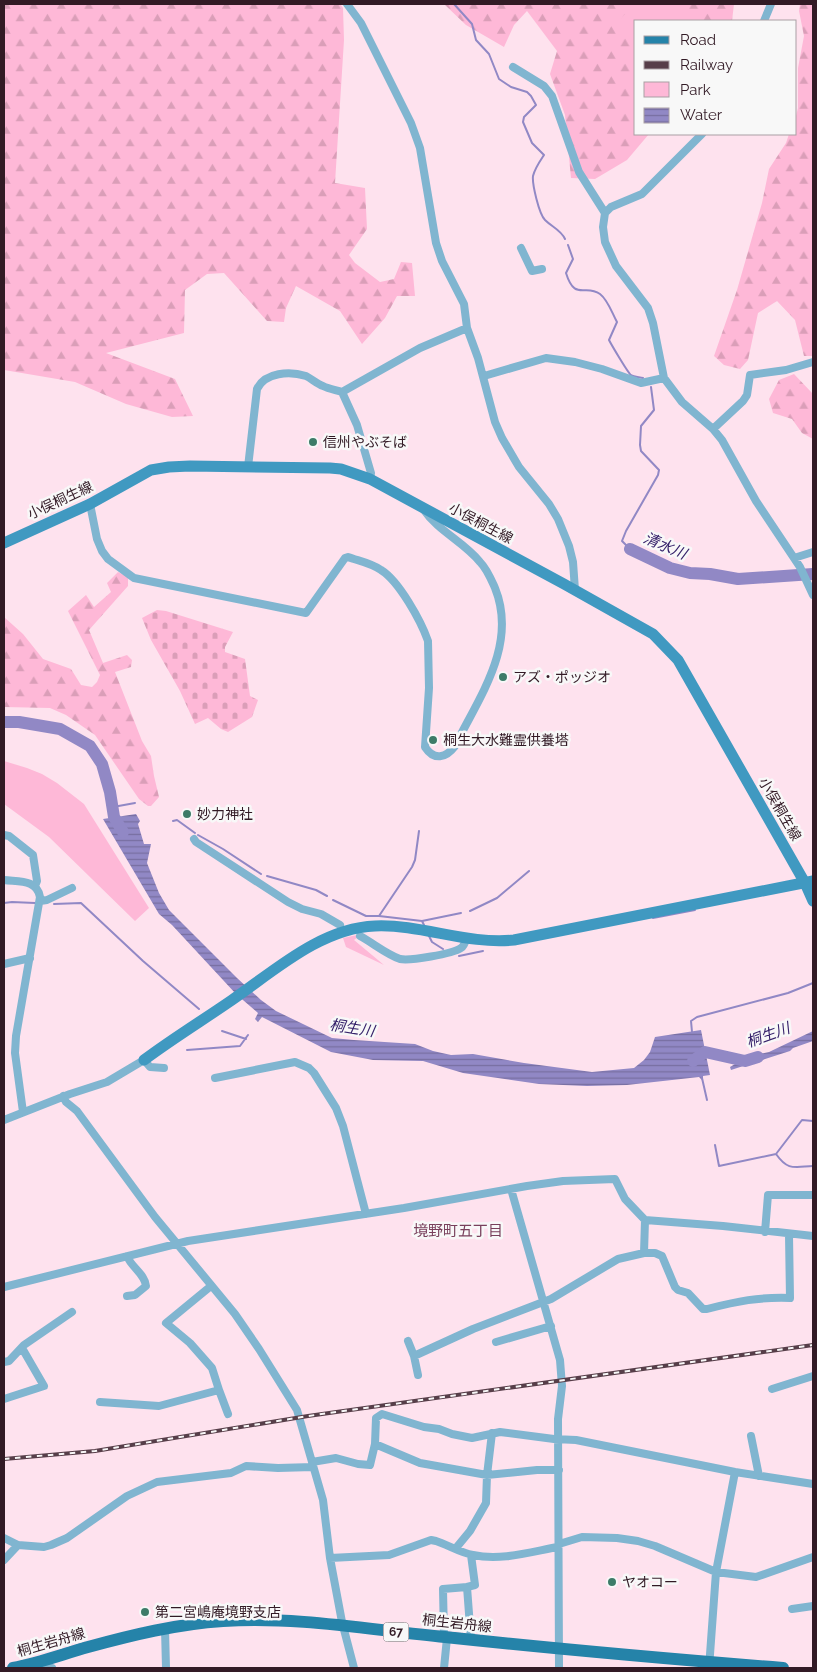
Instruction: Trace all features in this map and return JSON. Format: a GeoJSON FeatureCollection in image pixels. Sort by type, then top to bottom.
{"type":"FeatureCollection","features":[{"type":"Feature","properties":{"kind":"main road","name":"小俣桐生線"},"geometry":{"type":"LineString","coordinates":[[4,543],[90,504],[151,470],[190,466],[336,468],[370,479],[653,634],[678,660],[809,882],[813,901]]}},
{"type":"Feature","properties":{"kind":"main road"},"geometry":{"type":"LineString","coordinates":[[144,1060],[298,954],[326,938],[356,929],[376,926],[403,928],[487,942],[514,940],[809,882]]}},
{"type":"Feature","properties":{"kind":"main road","name":"桐生岩舟線"},"geometry":{"type":"LineString","coordinates":[[13,1668],[34,1664],[88,1647],[165,1629],[222,1621],[253,1620],[343,1626],[710,1665],[783,1668]]}},
{"type":"Feature","properties":{"kind":"street"},"geometry":{"type":"LineString","coordinates":[[347,4],[361,23],[411,123],[420,148],[436,242],[442,261],[464,304],[467,328],[484,376],[496,422],[502,438],[519,467],[555,512],[574,562],[575,590]]}},
{"type":"Feature","properties":{"kind":"street"},"geometry":{"type":"LineString","coordinates":[[764,20],[771,4]]}},
{"type":"Feature","properties":{"kind":"street"},"geometry":{"type":"LineString","coordinates":[[513,66],[544,86],[552,96],[580,172],[604,213],[605,242],[616,266],[648,308],[653,323],[664,378],[682,402],[713,429],[722,440],[756,501],[800,567],[813,595]]}},
{"type":"Feature","properties":{"kind":"street"},"geometry":{"type":"LineString","coordinates":[[604,213],[610,207],[642,194],[701,135]]}},
{"type":"Feature","properties":{"kind":"street"},"geometry":{"type":"LineString","coordinates":[[521,248],[532,271],[542,269]]}},
{"type":"Feature","properties":{"kind":"street"},"geometry":{"type":"LineString","coordinates":[[248,467],[257,389],[264,380],[278,374],[306,376],[322,386],[342,392],[420,348],[467,328]]}},
{"type":"Feature","properties":{"kind":"street"},"geometry":{"type":"LineString","coordinates":[[484,376],[546,358],[602,369],[641,383],[664,378]]}},
{"type":"Feature","properties":{"kind":"street"},"geometry":{"type":"LineString","coordinates":[[713,429],[743,401],[747,395],[750,375],[786,370],[813,362]]}},
{"type":"Feature","properties":{"kind":"street"},"geometry":{"type":"LineString","coordinates":[[342,392],[357,425],[371,473],[370,479]]}},
{"type":"Feature","properties":{"kind":"street"},"geometry":{"type":"LineString","coordinates":[[90,504],[97,538],[102,551],[108,559],[134,578],[306,613],[346,558],[368,563],[381,570],[393,580],[421,624],[428,641],[429,688],[425,747],[432,755],[443,756],[447,755],[455,746],[495,664],[502,639],[501,609],[497,593],[483,565],[467,548],[436,524],[424,510]]}},
{"type":"Feature","properties":{"kind":"street"},"geometry":{"type":"LineString","coordinates":[[794,558],[813,552]]}},
{"type":"Feature","properties":{"kind":"street"},"geometry":{"type":"LineString","coordinates":[[4,835],[9,836],[33,855],[37,882],[35,886]]}},
{"type":"Feature","properties":{"kind":"street"},"geometry":{"type":"LineString","coordinates":[[194,839],[288,902],[302,909],[321,914],[340,925]]}},
{"type":"Feature","properties":{"kind":"street"},"geometry":{"type":"LineString","coordinates":[[4,880],[30,883],[35,886],[40,894],[16,1036],[15,1053],[23,1112]]}},
{"type":"Feature","properties":{"kind":"street"},"geometry":{"type":"LineString","coordinates":[[40,901],[47,900],[72,888]]}},
{"type":"Feature","properties":{"kind":"street"},"geometry":{"type":"LineString","coordinates":[[360,936],[392,955],[408,960],[459,950],[465,944],[466,939]]}},
{"type":"Feature","properties":{"kind":"street"},"geometry":{"type":"LineString","coordinates":[[4,964],[30,958]]}},
{"type":"Feature","properties":{"kind":"street"},"geometry":{"type":"LineString","coordinates":[[4,1120],[63,1096],[108,1082],[144,1060],[150,1067],[164,1068]]}},
{"type":"Feature","properties":{"kind":"street"},"geometry":{"type":"LineString","coordinates":[[215,1078],[295,1062],[309,1068],[336,1108],[343,1126],[366,1214]]}},
{"type":"Feature","properties":{"kind":"street"},"geometry":{"type":"LineString","coordinates":[[63,1096],[66,1102],[78,1111],[155,1218],[235,1314],[297,1410],[323,1500],[330,1558],[343,1626],[354,1668]]}},
{"type":"Feature","properties":{"kind":"street"},"geometry":{"type":"LineString","coordinates":[[4,1287],[177,1243],[563,1181],[615,1179],[625,1199],[645,1220],[813,1236]]}},
{"type":"Feature","properties":{"kind":"street"},"geometry":{"type":"LineString","coordinates":[[511,1189],[562,1370],[558,1439],[559,1668]]}},
{"type":"Feature","properties":{"kind":"street"},"geometry":{"type":"LineString","coordinates":[[765,1232],[768,1195],[813,1195]]}},
{"type":"Feature","properties":{"kind":"street"},"geometry":{"type":"LineString","coordinates":[[644,1253],[645,1220]]}},
{"type":"Feature","properties":{"kind":"street"},"geometry":{"type":"LineString","coordinates":[[414,1356],[473,1329],[544,1302],[613,1261],[644,1253],[655,1253],[662,1256],[675,1287],[688,1293],[703,1309],[757,1298],[790,1298],[789,1235]]}},
{"type":"Feature","properties":{"kind":"street"},"geometry":{"type":"LineString","coordinates":[[127,1256],[145,1279],[146,1286],[135,1295],[127,1296]]}},
{"type":"Feature","properties":{"kind":"street"},"geometry":{"type":"LineString","coordinates":[[211,1286],[166,1323],[190,1343],[212,1368],[228,1414]]}},
{"type":"Feature","properties":{"kind":"street"},"geometry":{"type":"LineString","coordinates":[[4,1362],[9,1361],[22,1348],[72,1312]]}},
{"type":"Feature","properties":{"kind":"street"},"geometry":{"type":"LineString","coordinates":[[496,1342],[551,1326]]}},
{"type":"Feature","properties":{"kind":"street"},"geometry":{"type":"LineString","coordinates":[[408,1341],[414,1356],[418,1376]]}},
{"type":"Feature","properties":{"kind":"street"},"geometry":{"type":"LineString","coordinates":[[4,1399],[44,1386],[22,1348]]}},
{"type":"Feature","properties":{"kind":"street"},"geometry":{"type":"LineString","coordinates":[[772,1389],[813,1376]]}},
{"type":"Feature","properties":{"kind":"street"},"geometry":{"type":"LineString","coordinates":[[100,1402],[159,1406],[219,1390]]}},
{"type":"Feature","properties":{"kind":"street"},"geometry":{"type":"LineString","coordinates":[[4,1538],[18,1545],[44,1547],[60,1541],[127,1496],[157,1482],[231,1473],[246,1466],[278,1468],[312,1465],[336,1458],[370,1465],[375,1444],[376,1418],[382,1414],[424,1427],[472,1438],[492,1433],[509,1432],[576,1440],[735,1472],[813,1484]]}},
{"type":"Feature","properties":{"kind":"street"},"geometry":{"type":"LineString","coordinates":[[456,1548],[470,1531],[486,1502],[492,1433]]}},
{"type":"Feature","properties":{"kind":"street"},"geometry":{"type":"LineString","coordinates":[[751,1436],[759,1476]]}},
{"type":"Feature","properties":{"kind":"street"},"geometry":{"type":"LineString","coordinates":[[375,1444],[420,1462],[487,1476],[536,1470],[559,1470]]}},
{"type":"Feature","properties":{"kind":"street"},"geometry":{"type":"LineString","coordinates":[[710,1665],[716,1572],[735,1472]]}},
{"type":"Feature","properties":{"kind":"street"},"geometry":{"type":"LineString","coordinates":[[330,1558],[389,1555],[431,1540],[471,1555],[492,1558],[512,1556],[582,1538],[617,1538],[655,1546],[716,1572],[756,1577],[813,1557]]}},
{"type":"Feature","properties":{"kind":"street"},"geometry":{"type":"LineString","coordinates":[[4,1560],[18,1545]]}},
{"type":"Feature","properties":{"kind":"street"},"geometry":{"type":"LineString","coordinates":[[444,1668],[443,1589],[475,1585],[471,1555]]}},
{"type":"Feature","properties":{"kind":"street"},"geometry":{"type":"LineString","coordinates":[[466,1587],[471,1640]]}},
{"type":"Feature","properties":{"kind":"street"},"geometry":{"type":"LineString","coordinates":[[792,1608],[813,1606]]}},
{"type":"Feature","properties":{"kind":"street"},"geometry":{"type":"LineString","coordinates":[[165,1629],[166,1668]]}},
{"type":"Feature","properties":{"kind":"street"},"geometry":{"type":"LineString","coordinates":[[34,1664],[52,1668]]}},
{"type":"Feature","properties":{"kind":"green space"},"geometry":{"type":"Polygon","coordinates":[[[4,4],[340,4],[343,8],[344,40],[335,183],[365,188],[367,229],[349,255],[355,263],[380,282],[394,279],[401,262],[412,263],[415,296],[397,296],[385,318],[362,344],[340,311],[296,286],[286,308],[284,322],[267,321],[224,273],[207,274],[185,290],[184,333],[106,353],[175,379],[193,416],[172,417],[126,404],[75,382],[4,370],[4,4]]]}},
{"type":"Feature","properties":{"kind":"green space"},"geometry":{"type":"Polygon","coordinates":[[[444,4],[634,4],[618,22],[617,28],[634,32],[634,135],[648,135],[627,160],[595,179],[571,178],[565,115],[550,74],[557,51],[527,11],[514,25],[504,47],[466,25],[444,4]]]}},
{"type":"Feature","properties":{"kind":"green space"},"geometry":{"type":"Polygon","coordinates":[[[541,4],[701,4],[691,20],[634,20],[634,107],[541,4]]]}},
{"type":"Feature","properties":{"kind":"green space"},"geometry":{"type":"Polygon","coordinates":[[[690,4],[734,4],[732,20],[685,20],[690,4]]]}},
{"type":"Feature","properties":{"kind":"green space"},"geometry":{"type":"Polygon","coordinates":[[[800,4],[813,4],[813,356],[804,356],[795,320],[777,301],[758,313],[748,360],[740,369],[724,365],[714,356],[737,290],[762,203],[769,169],[786,143],[789,135],[797,135],[798,68],[804,36],[799,11],[800,4]]]}},
{"type":"Feature","properties":{"kind":"green space"},"geometry":{"type":"Polygon","coordinates":[[[794,374],[813,394],[813,439],[802,433],[792,419],[773,413],[769,399],[779,380],[794,374]]]}},
{"type":"Feature","properties":{"kind":"green space"},"geometry":{"type":"Polygon","coordinates":[[[118,572],[128,577],[128,586],[89,630],[103,663],[127,655],[132,660],[131,667],[115,672],[142,741],[151,756],[159,797],[151,806],[148,806],[139,799],[95,735],[66,715],[50,708],[4,707],[4,617],[23,634],[43,659],[71,669],[81,685],[92,687],[100,675],[68,611],[86,595],[94,607],[111,592],[107,583],[118,572]]]}},
{"type":"Feature","properties":{"kind":"green space"},"geometry":{"type":"Polygon","coordinates":[[[157,610],[166,611],[233,632],[225,647],[225,652],[245,659],[250,696],[258,700],[252,717],[228,732],[221,729],[208,718],[195,724],[180,691],[151,640],[142,618],[157,610]]]}},
{"type":"Feature","properties":{"kind":"green space"},"geometry":{"type":"Polygon","coordinates":[[[4,761],[42,774],[84,804],[149,908],[135,921],[49,837],[4,804],[4,761]]]}},
{"type":"Feature","properties":{"kind":"green space"},"geometry":{"type":"Polygon","coordinates":[[[362,934],[354,940],[384,965],[346,947],[343,938],[362,934]]]}},
{"type":"Feature","properties":{"kind":"water"},"geometry":{"type":"Polygon","coordinates":[[[136,814],[140,821],[138,824],[144,844],[151,844],[147,863],[159,893],[169,910],[261,1000],[276,1011],[332,1038],[415,1044],[451,1055],[473,1054],[592,1072],[634,1068],[650,1052],[655,1037],[701,1030],[710,1075],[703,1076],[703,1080],[699,1077],[627,1085],[539,1084],[463,1073],[423,1061],[373,1060],[331,1052],[262,1017],[258,1022],[255,1019],[258,1013],[236,994],[172,925],[159,914],[103,819],[136,814]]]}},
{"type":"Feature","properties":{"kind":"water"},"geometry":{"type":"Polygon","coordinates":[[[813,1031],[813,1041],[793,1048],[790,1051],[731,1070],[730,1067],[749,1056],[769,1052],[813,1031]]]}},
{"type":"Feature","properties":{"kind":"waterway","name":"清水川"},"geometry":{"type":"LineString","coordinates":[[454,4],[472,24],[476,40],[489,54],[499,79],[511,87],[527,92],[536,105],[524,117],[523,122],[532,143],[544,155],[536,167],[533,176],[538,206],[545,220],[561,233],[565,239]]}},
{"type":"Feature","properties":{"kind":"waterway","name":"清水川"},"geometry":{"type":"LineString","coordinates":[[568,245],[573,259],[566,273],[569,282],[577,289],[595,291],[605,300],[617,322],[609,340],[629,373],[643,378]]}},
{"type":"Feature","properties":{"kind":"waterway","name":"清水川"},"geometry":{"type":"LineString","coordinates":[[630,549],[622,541],[659,470],[641,451],[640,445],[641,426],[654,410],[651,387]]}},
{"type":"Feature","properties":{"kind":"waterway","name":"清水川"},"geometry":{"type":"LineString","coordinates":[[630,549],[670,568],[690,573],[738,579],[813,574]]}},
{"type":"Feature","properties":{"kind":"waterway","name":"桐生川"},"geometry":{"type":"LineString","coordinates":[[4,722],[19,722],[60,729],[90,746],[102,764],[110,792],[114,817],[123,832]]}},
{"type":"Feature","properties":{"kind":"waterway"},"geometry":{"type":"LineString","coordinates":[[113,807],[135,803]]}},
{"type":"Feature","properties":{"kind":"waterway"},"geometry":{"type":"LineString","coordinates":[[173,821],[177,820],[195,833]]}},
{"type":"Feature","properties":{"kind":"waterway"},"geometry":{"type":"LineString","coordinates":[[379,916],[412,867],[415,860],[419,831]]}},
{"type":"Feature","properties":{"kind":"waterway"},"geometry":{"type":"LineString","coordinates":[[198,835],[261,874]]}},
{"type":"Feature","properties":{"kind":"waterway"},"geometry":{"type":"LineString","coordinates":[[470,911],[497,898],[529,871]]}},
{"type":"Feature","properties":{"kind":"waterway"},"geometry":{"type":"LineString","coordinates":[[267,876],[316,890],[327,896]]}},
{"type":"Feature","properties":{"kind":"waterway"},"geometry":{"type":"LineString","coordinates":[[333,900],[366,916],[422,921],[424,925]]}},
{"type":"Feature","properties":{"kind":"waterway"},"geometry":{"type":"LineString","coordinates":[[4,903],[35,903]]}},
{"type":"Feature","properties":{"kind":"waterway"},"geometry":{"type":"LineString","coordinates":[[54,904],[81,903],[143,961],[199,1009]]}},
{"type":"Feature","properties":{"kind":"waterway"},"geometry":{"type":"LineString","coordinates":[[653,918],[695,910]]}},
{"type":"Feature","properties":{"kind":"waterway"},"geometry":{"type":"LineString","coordinates":[[422,921],[461,913]]}},
{"type":"Feature","properties":{"kind":"waterway"},"geometry":{"type":"LineString","coordinates":[[429,936],[432,942],[443,949]]}},
{"type":"Feature","properties":{"kind":"waterway"},"geometry":{"type":"LineString","coordinates":[[459,956],[483,951]]}},
{"type":"Feature","properties":{"kind":"waterway"},"geometry":{"type":"LineString","coordinates":[[692,1032],[691,1021],[697,1017],[788,993],[813,983]]}},
{"type":"Feature","properties":{"kind":"waterway"},"geometry":{"type":"LineString","coordinates":[[222,1031],[246,1039]]}},
{"type":"Feature","properties":{"kind":"waterway"},"geometry":{"type":"LineString","coordinates":[[187,1050],[240,1046],[248,1035]]}},
{"type":"Feature","properties":{"kind":"waterway","name":"桐生川"},"geometry":{"type":"LineString","coordinates":[[693,1061],[705,1052],[745,1061],[758,1057]]}},
{"type":"Feature","properties":{"kind":"waterway"},"geometry":{"type":"LineString","coordinates":[[702,1078],[707,1100]]}},
{"type":"Feature","properties":{"kind":"waterway"},"geometry":{"type":"LineString","coordinates":[[715,1145],[719,1166],[776,1154],[802,1120],[813,1121]]}},
{"type":"Feature","properties":{"kind":"waterway","name":"桐生川"},"geometry":{"type":"LineString","coordinates":[[776,1154],[788,1166],[813,1166]]}},
{"type":"Feature","properties":{"kind":"railway"},"geometry":{"type":"LineString","coordinates":[[4,1459],[95,1451],[308,1416],[813,1345]]}},
{"type":"Feature","properties":{"kind":"place","name":"信州やぶそば"},"geometry":{"type":"Point","coordinates":[313,442]}},
{"type":"Feature","properties":{"kind":"place","name":"アズ・ポッジオ"},"geometry":{"type":"Point","coordinates":[503,677]}},
{"type":"Feature","properties":{"kind":"place","name":"桐生大水難霊供養塔"},"geometry":{"type":"Point","coordinates":[433,740]}},
{"type":"Feature","properties":{"kind":"place","name":"妙力神社"},"geometry":{"type":"Point","coordinates":[187,814]}},
{"type":"Feature","properties":{"kind":"place","name":"ヤオコー"},"geometry":{"type":"Point","coordinates":[612,1582]}},
{"type":"Feature","properties":{"kind":"place","name":"第二宮嶋庵境野支店"},"geometry":{"type":"Point","coordinates":[145,1612]}},
{"type":"Feature","properties":{"kind":"district","name":"境野町五丁目"},"geometry":{"type":"Point","coordinates":[458,1231]}}]}
